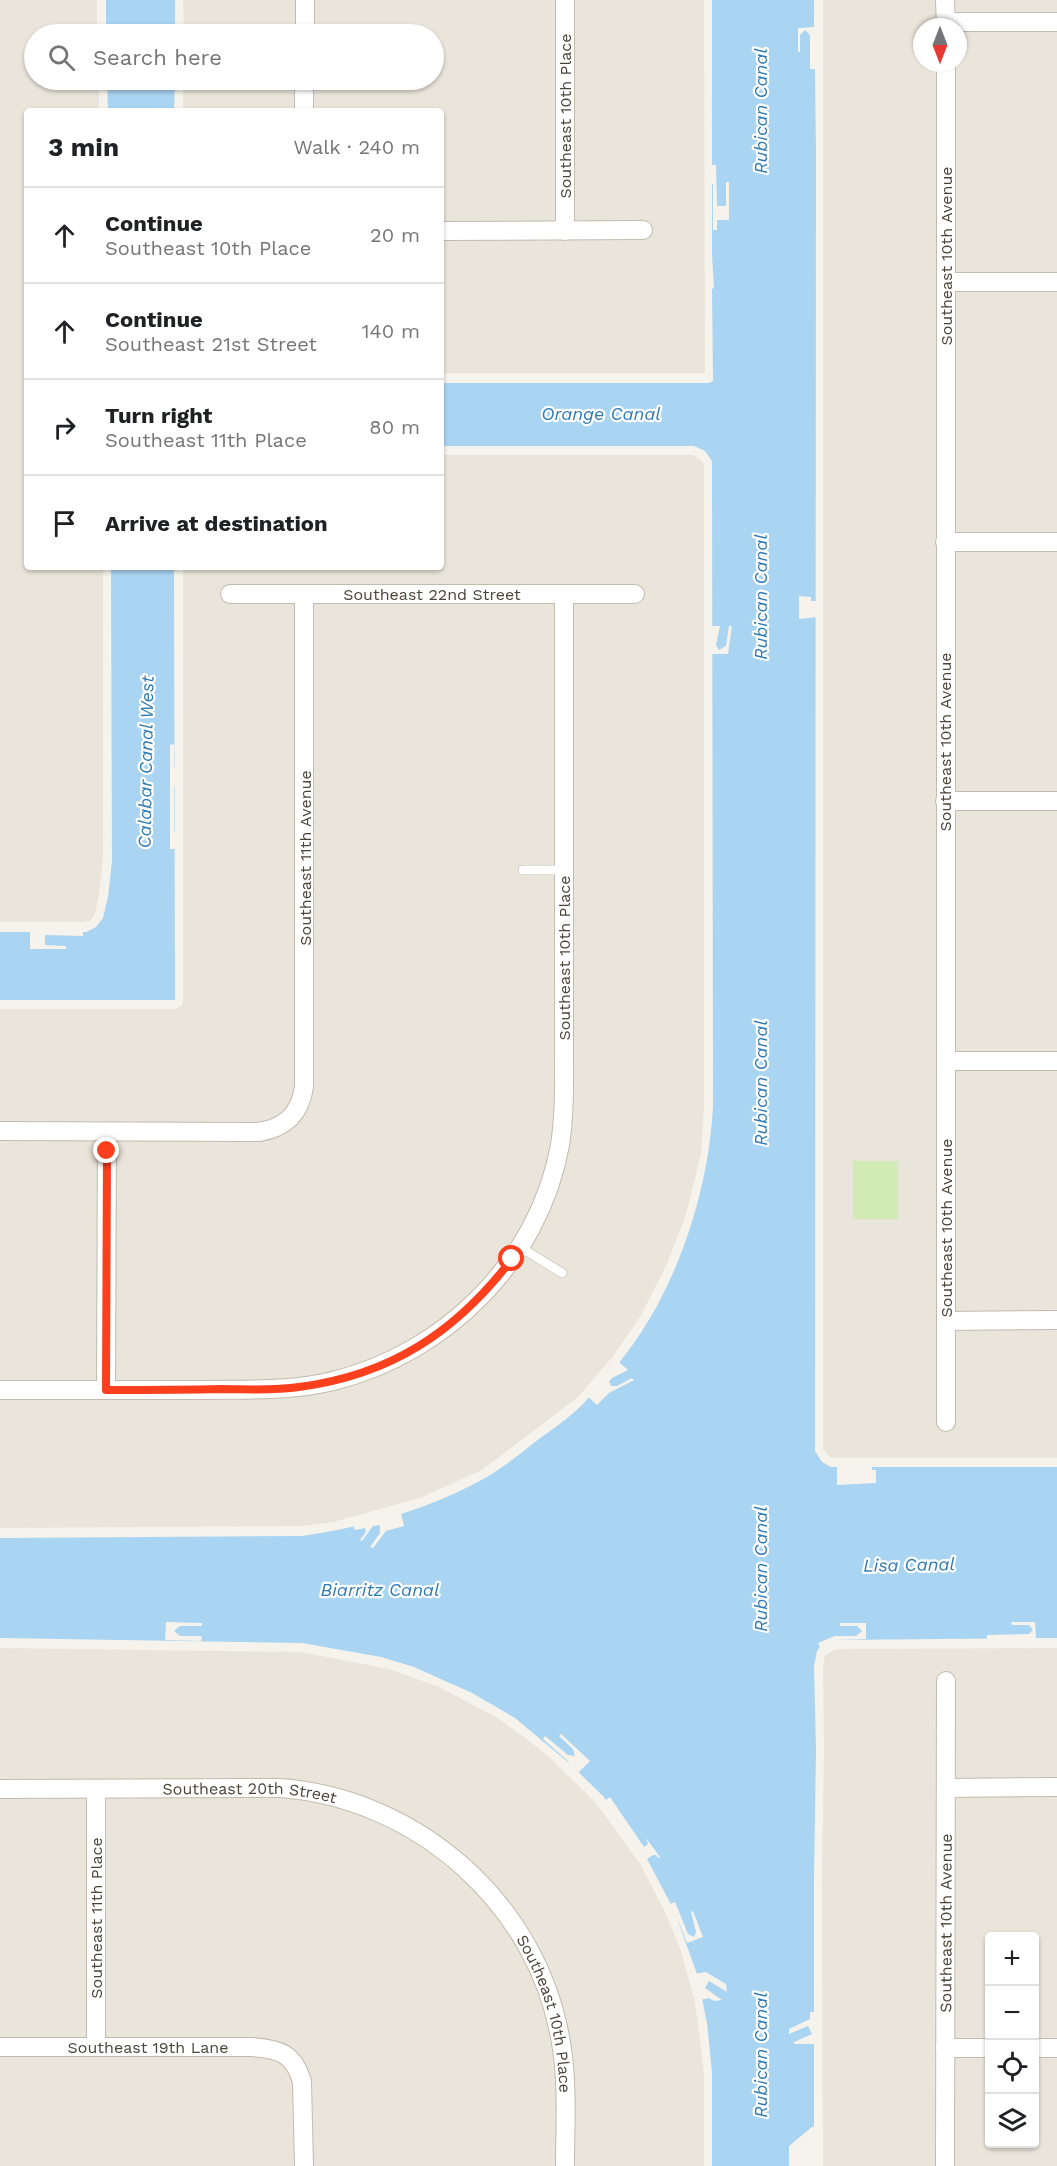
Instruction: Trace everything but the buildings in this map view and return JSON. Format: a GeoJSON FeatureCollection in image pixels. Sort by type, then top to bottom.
{"type":"FeatureCollection","features":[{"type":"Feature","properties":{"kind":"street"},"geometry":{"type":"LineString","coordinates":[[305,0],[305,24]]}},
{"type":"Feature","properties":{"kind":"street","name":"Southeast 10th Place"},"geometry":{"type":"LineString","coordinates":[[565,0],[565,231]]}},
{"type":"Feature","properties":{"kind":"street"},"geometry":{"type":"LineString","coordinates":[[945,0],[946,18]]}},
{"type":"Feature","properties":{"kind":"street"},"geometry":{"type":"LineString","coordinates":[[967,24],[1057,22]]}},
{"type":"Feature","properties":{"kind":"street","name":"Southeast 10th Avenue"},"geometry":{"type":"LineString","coordinates":[[946,72],[946,1422]]}},
{"type":"Feature","properties":{"kind":"street"},"geometry":{"type":"LineString","coordinates":[[304,90],[304,108]]}},
{"type":"Feature","properties":{"kind":"street"},"geometry":{"type":"LineString","coordinates":[[444,231],[643,230]]}},
{"type":"Feature","properties":{"kind":"street"},"geometry":{"type":"LineString","coordinates":[[946,282],[1057,282]]}},
{"type":"Feature","properties":{"kind":"street"},"geometry":{"type":"LineString","coordinates":[[945,542],[1057,542]]}},
{"type":"Feature","properties":{"kind":"street","name":"Southeast 22nd Street"},"geometry":{"type":"LineString","coordinates":[[230,594],[635,594]]}},
{"type":"Feature","properties":{"kind":"street","name":"Southeast 11th Avenue"},"geometry":{"type":"LineString","coordinates":[[107,1132],[259,1132],[276,1128],[291,1118],[300,1106],[304,1087],[304,595]]}},
{"type":"Feature","properties":{"kind":"street","name":"Southeast 10th Place"},"geometry":{"type":"LineString","coordinates":[[0,1390],[281,1389],[332,1381],[372,1369],[424,1343],[459,1318],[503,1271],[529,1230],[552,1178],[562,1131],[564,595]]}},
{"type":"Feature","properties":{"kind":"street"},"geometry":{"type":"LineString","coordinates":[[945,801],[1057,801]]}},
{"type":"Feature","properties":{"kind":"street"},"geometry":{"type":"LineString","coordinates":[[946,1060],[1057,1060]]}},
{"type":"Feature","properties":{"kind":"street"},"geometry":{"type":"LineString","coordinates":[[0,1131],[107,1132],[106,1390]]}},
{"type":"Feature","properties":{"kind":"street"},"geometry":{"type":"LineString","coordinates":[[946,1321],[1057,1320]]}},
{"type":"Feature","properties":{"kind":"street","name":"Southeast 10th Avenue"},"geometry":{"type":"LineString","coordinates":[[945,2166],[946,1681]]}},
{"type":"Feature","properties":{"kind":"street"},"geometry":{"type":"LineString","coordinates":[[946,1788],[1057,1787]]}},
{"type":"Feature","properties":{"kind":"street","name":"Southeast 20th Street"},"geometry":{"type":"LineString","coordinates":[[0,1789],[280,1788],[327,1794],[360,1804],[410,1827],[440,1846],[477,1879]]}},
{"type":"Feature","properties":{"kind":"street","name":"Southeast 11th Place"},"geometry":{"type":"LineString","coordinates":[[96,1789],[96,2047]]}},
{"type":"Feature","properties":{"kind":"street","name":"Southeast 10th Place"},"geometry":{"type":"LineString","coordinates":[[477,1879],[494,1898],[522,1939],[537,1966],[553,2009],[563,2057],[565,2166]]}},
{"type":"Feature","properties":{"kind":"street","name":"Southeast 19th Lane"},"geometry":{"type":"LineString","coordinates":[[0,2047],[267,2048],[278,2050],[292,2060],[299,2072],[303,2092],[304,2166]]}},
{"type":"Feature","properties":{"kind":"street"},"geometry":{"type":"LineString","coordinates":[[945,2048],[985,2048]]}},
{"type":"Feature","properties":{"kind":"street"},"geometry":{"type":"LineString","coordinates":[[1039,2048],[1057,2048]]}},
{"type":"Feature","properties":{"kind":"lane"},"geometry":{"type":"LineString","coordinates":[[523,870],[564,870]]}},
{"type":"Feature","properties":{"kind":"lane"},"geometry":{"type":"LineString","coordinates":[[520,1247],[562,1273]]}},
{"type":"Feature","properties":{"kind":"shaded area"},"geometry":{"type":"Polygon","coordinates":[[[0,0],[97,0],[97,24],[24,24],[24,90],[99,90],[99,108],[24,108],[24,570],[103,570],[103,857],[99,895],[95,914],[91,920],[83,922],[0,922],[0,0]]]}},
{"type":"Feature","properties":{"kind":"shaded area"},"geometry":{"type":"Polygon","coordinates":[[[183,0],[704,0],[705,373],[444,373],[444,108],[183,108],[183,90],[444,90],[444,24],[184,24],[183,0]]]}},
{"type":"Feature","properties":{"kind":"shaded area"},"geometry":{"type":"Polygon","coordinates":[[[823,0],[1057,0],[1057,1458],[830,1457],[823,1449],[823,0]]]}},
{"type":"Feature","properties":{"kind":"shaded area"},"geometry":{"type":"Polygon","coordinates":[[[444,455],[693,455],[702,461],[704,467],[704,1107],[701,1153],[685,1218],[666,1266],[640,1317],[613,1356],[578,1397],[482,1470],[420,1498],[333,1522],[301,1526],[0,1528],[0,1009],[175,1009],[182,1005],[183,570],[444,570],[444,455]]]}},
{"type":"Feature","properties":{"kind":"shaded area"},"geometry":{"type":"Polygon","coordinates":[[[0,1648],[301,1652],[389,1669],[439,1687],[496,1717],[524,1737],[547,1755],[596,1803],[641,1865],[666,1914],[681,1951],[695,2002],[704,2073],[704,2166],[0,2166],[0,1648]]]}},
{"type":"Feature","properties":{"kind":"shaded area"},"geometry":{"type":"Polygon","coordinates":[[[1057,1648],[1057,2166],[823,2166],[822,1879],[823,1667],[825,1655],[837,1649],[1057,1648]]]}},
{"type":"Feature","properties":{"kind":"green space"},"geometry":{"type":"Polygon","coordinates":[[[853,1161],[898,1161],[898,1219],[853,1219],[853,1161]]]}},
{"type":"Feature","properties":{"kind":"water"},"geometry":{"type":"Polygon","coordinates":[[[106,0],[175,0],[175,24],[106,24],[106,0]]]}},
{"type":"Feature","properties":{"kind":"water"},"geometry":{"type":"Polygon","coordinates":[[[712,0],[814,0],[816,153],[815,1451],[822,1462],[831,1467],[1057,1467],[1057,1638],[836,1640],[821,1645],[817,1651],[814,1666],[816,1750],[814,2166],[712,2166],[712,2072],[707,2023],[697,1974],[674,1910],[647,1859],[603,1796],[569,1763],[515,1718],[472,1693],[414,1667],[381,1657],[302,1643],[0,1638],[0,1538],[302,1536],[397,1515],[443,1498],[487,1477],[506,1465],[584,1403],[638,1337],[672,1276],[696,1209],[710,1141],[713,1107],[712,461],[705,451],[694,446],[444,446],[444,383],[709,383],[713,381],[712,0]]]}},
{"type":"Feature","properties":{"kind":"water"},"geometry":{"type":"Polygon","coordinates":[[[107,90],[175,90],[174,108],[108,108],[107,90]]]}},
{"type":"Feature","properties":{"kind":"water","name":"Calabar Canal West"},"geometry":{"type":"Polygon","coordinates":[[[111,570],[174,570],[175,1000],[0,1000],[0,932],[86,932],[96,927],[103,918],[112,861],[111,570]]]}},
{"type":"Feature","properties":{"kind":"pier"},"geometry":{"type":"Polygon","coordinates":[[[814,13],[817,13],[818,69],[810,69],[810,35],[805,30],[800,35],[800,52],[798,52],[798,28],[814,27],[814,13]]]}},
{"type":"Feature","properties":{"kind":"pier"},"geometry":{"type":"Polygon","coordinates":[[[709,165],[716,165],[717,206],[726,206],[726,182],[729,182],[729,220],[717,220],[717,230],[713,230],[713,184],[710,184],[709,165]]]}},
{"type":"Feature","properties":{"kind":"pier"},"geometry":{"type":"Polygon","coordinates":[[[799,596],[811,597],[811,601],[818,601],[818,617],[799,619],[799,596]]]}},
{"type":"Feature","properties":{"kind":"pier"},"geometry":{"type":"Polygon","coordinates":[[[710,626],[720,626],[716,645],[719,650],[726,646],[729,626],[732,626],[728,654],[710,654],[710,626]]]}},
{"type":"Feature","properties":{"kind":"pier"},"geometry":{"type":"Polygon","coordinates":[[[174,744],[177,786],[174,786],[174,831],[177,831],[178,849],[170,849],[170,745],[174,744]]]}},
{"type":"Feature","properties":{"kind":"pier"},"geometry":{"type":"Polygon","coordinates":[[[30,932],[83,932],[83,936],[45,935],[45,945],[66,946],[66,949],[30,949],[30,932]]]}},
{"type":"Feature","properties":{"kind":"pier"},"geometry":{"type":"Polygon","coordinates":[[[619,1362],[628,1370],[612,1378],[609,1382],[611,1386],[617,1386],[632,1378],[634,1380],[609,1393],[597,1405],[586,1395],[619,1362]]]}},
{"type":"Feature","properties":{"kind":"pier"},"geometry":{"type":"Polygon","coordinates":[[[837,1464],[872,1467],[872,1470],[876,1470],[876,1483],[837,1485],[837,1464]]]}},
{"type":"Feature","properties":{"kind":"pier"},"geometry":{"type":"Polygon","coordinates":[[[401,1513],[404,1526],[386,1531],[373,1548],[370,1547],[380,1533],[380,1525],[373,1526],[362,1541],[360,1540],[366,1532],[365,1528],[355,1530],[353,1526],[371,1521],[370,1518],[383,1515],[384,1518],[401,1513]]]}},
{"type":"Feature","properties":{"kind":"pier"},"geometry":{"type":"Polygon","coordinates":[[[166,1622],[202,1623],[202,1626],[180,1626],[174,1631],[180,1636],[202,1636],[201,1641],[165,1640],[166,1622]]]}},
{"type":"Feature","properties":{"kind":"pier"},"geometry":{"type":"Polygon","coordinates":[[[1011,1622],[1035,1622],[1036,1638],[1057,1638],[1057,1641],[967,1642],[967,1639],[987,1639],[987,1635],[1029,1634],[1033,1630],[1029,1625],[1012,1625],[1011,1622]]]}},
{"type":"Feature","properties":{"kind":"pier"},"geometry":{"type":"Polygon","coordinates":[[[840,1623],[866,1623],[866,1639],[837,1640],[838,1643],[821,1649],[818,1643],[835,1636],[856,1636],[862,1631],[857,1626],[840,1626],[840,1623]]]}},
{"type":"Feature","properties":{"kind":"pier"},"geometry":{"type":"Polygon","coordinates":[[[561,1734],[590,1761],[577,1774],[567,1765],[569,1762],[543,1739],[545,1736],[568,1755],[575,1756],[573,1749],[559,1736],[561,1734]]]}},
{"type":"Feature","properties":{"kind":"pier"},"geometry":{"type":"Polygon","coordinates":[[[610,1797],[644,1847],[648,1844],[646,1838],[660,1857],[653,1855],[647,1859],[613,1812],[610,1813],[603,1802],[610,1797]]]}},
{"type":"Feature","properties":{"kind":"pier"},"geometry":{"type":"Polygon","coordinates":[[[675,1902],[688,1934],[694,1937],[696,1932],[691,1912],[693,1911],[703,1937],[687,1943],[678,1920],[675,1921],[668,1905],[675,1902]]]}},
{"type":"Feature","properties":{"kind":"pier"},"geometry":{"type":"Polygon","coordinates":[[[706,1972],[726,1984],[727,1992],[709,1981],[705,1988],[722,2000],[714,2001],[709,1998],[700,2000],[694,1974],[706,1972]]]}},
{"type":"Feature","properties":{"kind":"pier"},"geometry":{"type":"Polygon","coordinates":[[[810,2012],[818,2012],[814,2044],[794,2044],[812,2034],[808,2026],[789,2034],[789,2029],[810,2019],[810,2012]]]}},
{"type":"Feature","properties":{"kind":"pier"},"geometry":{"type":"Polygon","coordinates":[[[812,2127],[817,2127],[816,2166],[789,2166],[789,2146],[812,2127]]]}},
{"type":"Feature","properties":{"kind":"route"},"geometry":{"type":"LineString","coordinates":[[107,1151],[106,1390],[281,1389],[315,1385],[349,1377],[398,1357],[444,1330],[479,1299],[512,1259]]}},
{"type":"Feature","properties":{"kind":"water label","name":"Rubican Canal"},"geometry":{"type":"Point","coordinates":[761,111]}},
{"type":"Feature","properties":{"kind":"water label","name":"Orange Canal"},"geometry":{"type":"Point","coordinates":[601,414]}},
{"type":"Feature","properties":{"kind":"water label","name":"Rubican Canal"},"geometry":{"type":"Point","coordinates":[761,597]}},
{"type":"Feature","properties":{"kind":"water label","name":"Rubican Canal"},"geometry":{"type":"Point","coordinates":[761,1083]}},
{"type":"Feature","properties":{"kind":"water label","name":"Lisa Canal"},"geometry":{"type":"Point","coordinates":[909,1565]}},
{"type":"Feature","properties":{"kind":"water label","name":"Rubican Canal"},"geometry":{"type":"Point","coordinates":[761,1569]}},
{"type":"Feature","properties":{"kind":"water label","name":"Biarritz Canal"},"geometry":{"type":"Point","coordinates":[380,1590]}},
{"type":"Feature","properties":{"kind":"water label","name":"Rubican Canal"},"geometry":{"type":"Point","coordinates":[761,2055]}}]}
